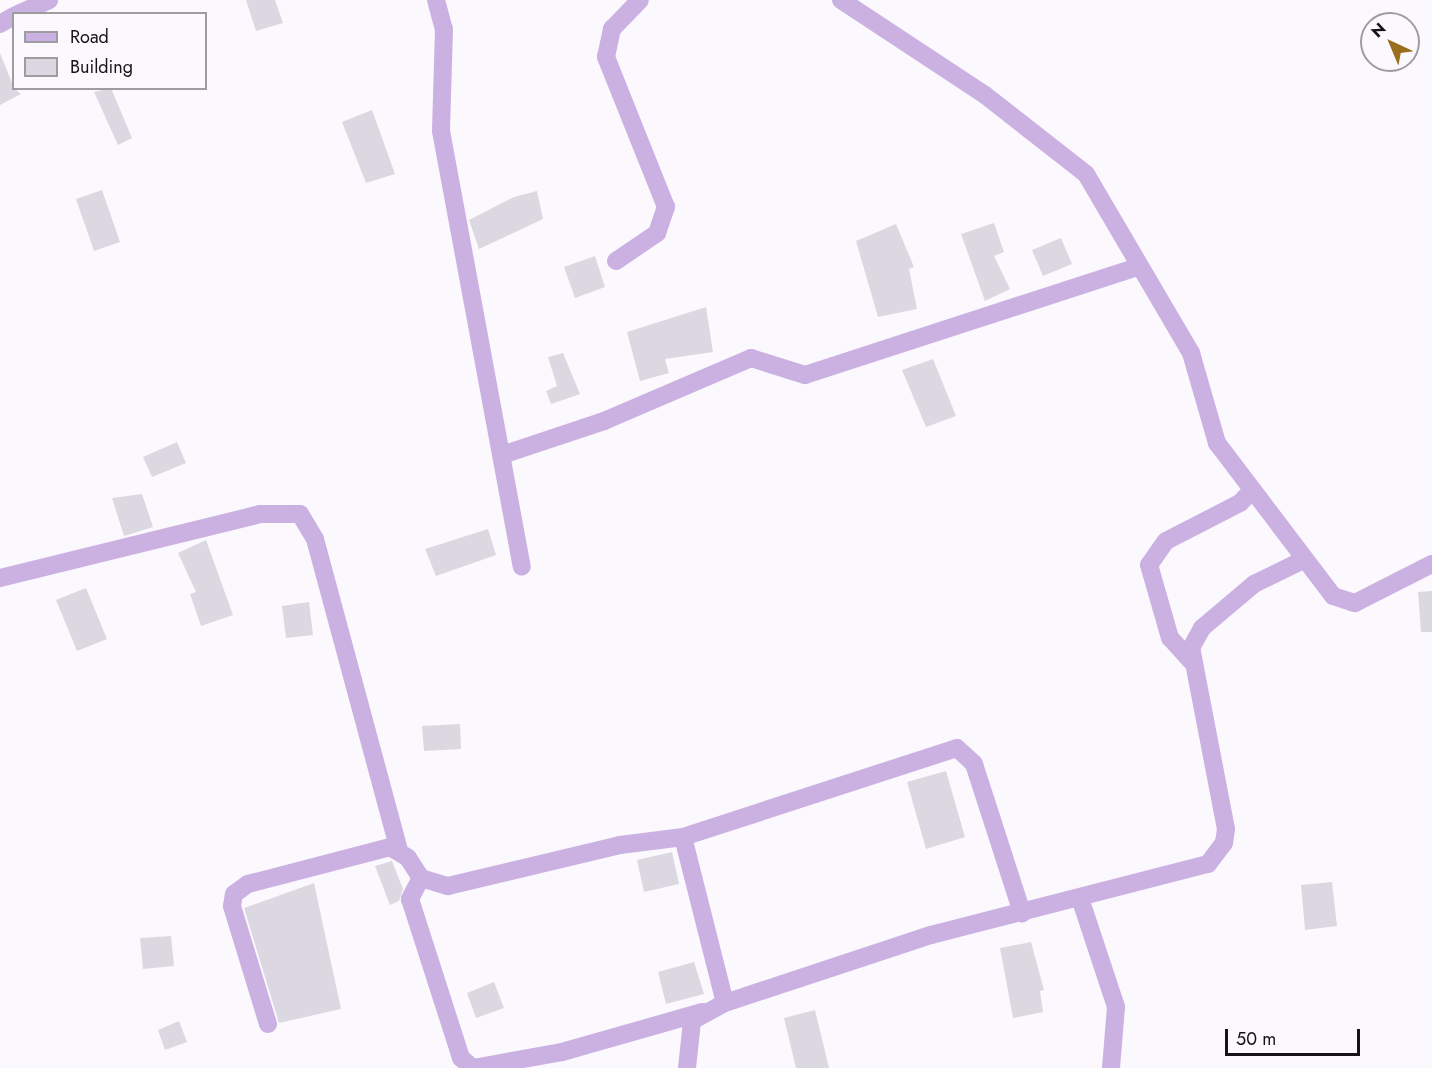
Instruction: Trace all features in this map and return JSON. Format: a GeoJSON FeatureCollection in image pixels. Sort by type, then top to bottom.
{"type":"FeatureCollection","features":[{"type":"Feature","properties":{"kind":"street"},"geometry":{"type":"LineString","coordinates":[[21,12],[49,0]]}},
{"type":"Feature","properties":{"kind":"street"},"geometry":{"type":"LineString","coordinates":[[435,0],[444,29],[441,131],[522,567]]}},
{"type":"Feature","properties":{"kind":"street"},"geometry":{"type":"LineString","coordinates":[[616,261],[657,233],[666,207],[606,57],[612,29],[640,0]]}},
{"type":"Feature","properties":{"kind":"street"},"geometry":{"type":"LineString","coordinates":[[841,0],[1061,150],[1086,174],[1191,353],[1217,442],[1303,560],[1333,596],[1355,603],[1432,564]]}},
{"type":"Feature","properties":{"kind":"street"},"geometry":{"type":"LineString","coordinates":[[502,455],[604,421],[751,358],[805,375],[1140,266]]}},
{"type":"Feature","properties":{"kind":"street"},"geometry":{"type":"LineString","coordinates":[[421,878],[410,899],[461,1058],[473,1068],[562,1052],[702,1012],[931,935],[1208,864],[1224,843],[1219,792],[1191,661],[1170,638],[1149,565],[1166,541],[1240,503],[1252,490]]}},
{"type":"Feature","properties":{"kind":"street"},"geometry":{"type":"LineString","coordinates":[[0,578],[260,514],[300,514],[315,538],[399,850],[421,878],[448,886],[620,845],[682,837],[957,748],[974,764],[1022,913]]}},
{"type":"Feature","properties":{"kind":"street"},"geometry":{"type":"LineString","coordinates":[[1191,661],[1202,628],[1254,584],[1303,560]]}},
{"type":"Feature","properties":{"kind":"street"},"geometry":{"type":"LineString","coordinates":[[682,837],[725,1003]]}},
{"type":"Feature","properties":{"kind":"street"},"geometry":{"type":"LineString","coordinates":[[268,1024],[232,906],[234,894],[248,884],[368,852],[399,850]]}},
{"type":"Feature","properties":{"kind":"street"},"geometry":{"type":"LineString","coordinates":[[1080,898],[1116,1007],[1111,1068]]}},
{"type":"Feature","properties":{"kind":"street"},"geometry":{"type":"LineString","coordinates":[[687,1068],[687,1036],[702,1012]]}},
{"type":"Feature","properties":{"kind":"building"},"geometry":{"type":"Polygon","coordinates":[[[246,0],[275,0],[283,23],[256,31],[246,0]]]}},
{"type":"Feature","properties":{"kind":"building"},"geometry":{"type":"Polygon","coordinates":[[[0,53],[12,83],[12,90],[21,94],[0,105],[0,53]]]}},
{"type":"Feature","properties":{"kind":"building"},"geometry":{"type":"Polygon","coordinates":[[[112,90],[132,138],[118,145],[94,92],[112,90]]]}},
{"type":"Feature","properties":{"kind":"building"},"geometry":{"type":"Polygon","coordinates":[[[372,110],[395,174],[366,183],[342,122],[372,110]]]}},
{"type":"Feature","properties":{"kind":"building"},"geometry":{"type":"Polygon","coordinates":[[[102,190],[120,242],[94,251],[76,199],[102,190]]]}},
{"type":"Feature","properties":{"kind":"building"},"geometry":{"type":"Polygon","coordinates":[[[537,191],[543,219],[479,249],[469,220],[514,197],[537,191]]]}},
{"type":"Feature","properties":{"kind":"building"},"geometry":{"type":"Polygon","coordinates":[[[994,223],[1004,252],[994,256],[1010,289],[985,301],[961,234],[994,223]]]}},
{"type":"Feature","properties":{"kind":"building"},"geometry":{"type":"Polygon","coordinates":[[[896,224],[914,267],[909,269],[917,309],[878,317],[856,241],[896,224]]]}},
{"type":"Feature","properties":{"kind":"building"},"geometry":{"type":"Polygon","coordinates":[[[1061,238],[1072,264],[1043,276],[1032,250],[1061,238]]]}},
{"type":"Feature","properties":{"kind":"building"},"geometry":{"type":"Polygon","coordinates":[[[595,256],[605,287],[575,298],[564,267],[595,256]]]}},
{"type":"Feature","properties":{"kind":"building"},"geometry":{"type":"Polygon","coordinates":[[[706,307],[713,352],[665,359],[669,373],[640,381],[627,332],[706,307]]]}},
{"type":"Feature","properties":{"kind":"building"},"geometry":{"type":"Polygon","coordinates":[[[563,353],[580,394],[551,404],[546,391],[557,386],[548,357],[563,353]]]}},
{"type":"Feature","properties":{"kind":"building"},"geometry":{"type":"Polygon","coordinates":[[[933,359],[956,416],[926,427],[902,370],[933,359]]]}},
{"type":"Feature","properties":{"kind":"building"},"geometry":{"type":"Polygon","coordinates":[[[177,442],[186,463],[152,477],[143,457],[177,442]]]}},
{"type":"Feature","properties":{"kind":"building"},"geometry":{"type":"Polygon","coordinates":[[[142,494],[153,527],[124,536],[112,498],[142,494]]]}},
{"type":"Feature","properties":{"kind":"building"},"geometry":{"type":"Polygon","coordinates":[[[488,529],[496,555],[436,576],[425,549],[488,529]]]}},
{"type":"Feature","properties":{"kind":"building"},"geometry":{"type":"Polygon","coordinates":[[[206,540],[233,615],[201,626],[190,594],[196,592],[178,553],[206,540]]]}},
{"type":"Feature","properties":{"kind":"building"},"geometry":{"type":"Polygon","coordinates":[[[86,588],[107,639],[77,651],[56,600],[86,588]]]}},
{"type":"Feature","properties":{"kind":"building"},"geometry":{"type":"Polygon","coordinates":[[[1432,591],[1432,632],[1421,632],[1418,592],[1432,591]]]}},
{"type":"Feature","properties":{"kind":"building"},"geometry":{"type":"Polygon","coordinates":[[[309,602],[313,635],[286,638],[282,606],[309,602]]]}},
{"type":"Feature","properties":{"kind":"building"},"geometry":{"type":"Polygon","coordinates":[[[460,724],[461,749],[424,751],[422,726],[460,724]]]}},
{"type":"Feature","properties":{"kind":"building"},"geometry":{"type":"Polygon","coordinates":[[[946,771],[965,837],[926,849],[907,782],[946,771]]]}},
{"type":"Feature","properties":{"kind":"building"},"geometry":{"type":"Polygon","coordinates":[[[672,852],[679,884],[644,892],[637,860],[672,852]]]}},
{"type":"Feature","properties":{"kind":"building"},"geometry":{"type":"Polygon","coordinates":[[[392,861],[403,889],[399,901],[390,905],[375,866],[392,861]]]}},
{"type":"Feature","properties":{"kind":"building"},"geometry":{"type":"Polygon","coordinates":[[[1332,882],[1337,926],[1305,930],[1301,885],[1332,882]]]}},
{"type":"Feature","properties":{"kind":"building"},"geometry":{"type":"Polygon","coordinates":[[[314,883],[341,1009],[279,1023],[244,908],[314,883]]]}},
{"type":"Feature","properties":{"kind":"building"},"geometry":{"type":"Polygon","coordinates":[[[171,936],[174,966],[143,969],[140,938],[171,936]]]}},
{"type":"Feature","properties":{"kind":"building"},"geometry":{"type":"Polygon","coordinates":[[[1031,942],[1044,990],[1040,991],[1043,1012],[1013,1018],[1000,948],[1031,942]]]}},
{"type":"Feature","properties":{"kind":"building"},"geometry":{"type":"Polygon","coordinates":[[[694,962],[704,994],[666,1004],[658,972],[694,962]]]}},
{"type":"Feature","properties":{"kind":"building"},"geometry":{"type":"Polygon","coordinates":[[[494,982],[504,1008],[476,1018],[467,993],[494,982]]]}},
{"type":"Feature","properties":{"kind":"building"},"geometry":{"type":"Polygon","coordinates":[[[815,1010],[829,1068],[796,1068],[784,1018],[815,1010]]]}},
{"type":"Feature","properties":{"kind":"building"},"geometry":{"type":"Polygon","coordinates":[[[179,1021],[187,1042],[165,1050],[158,1030],[179,1021]]]}}]}
